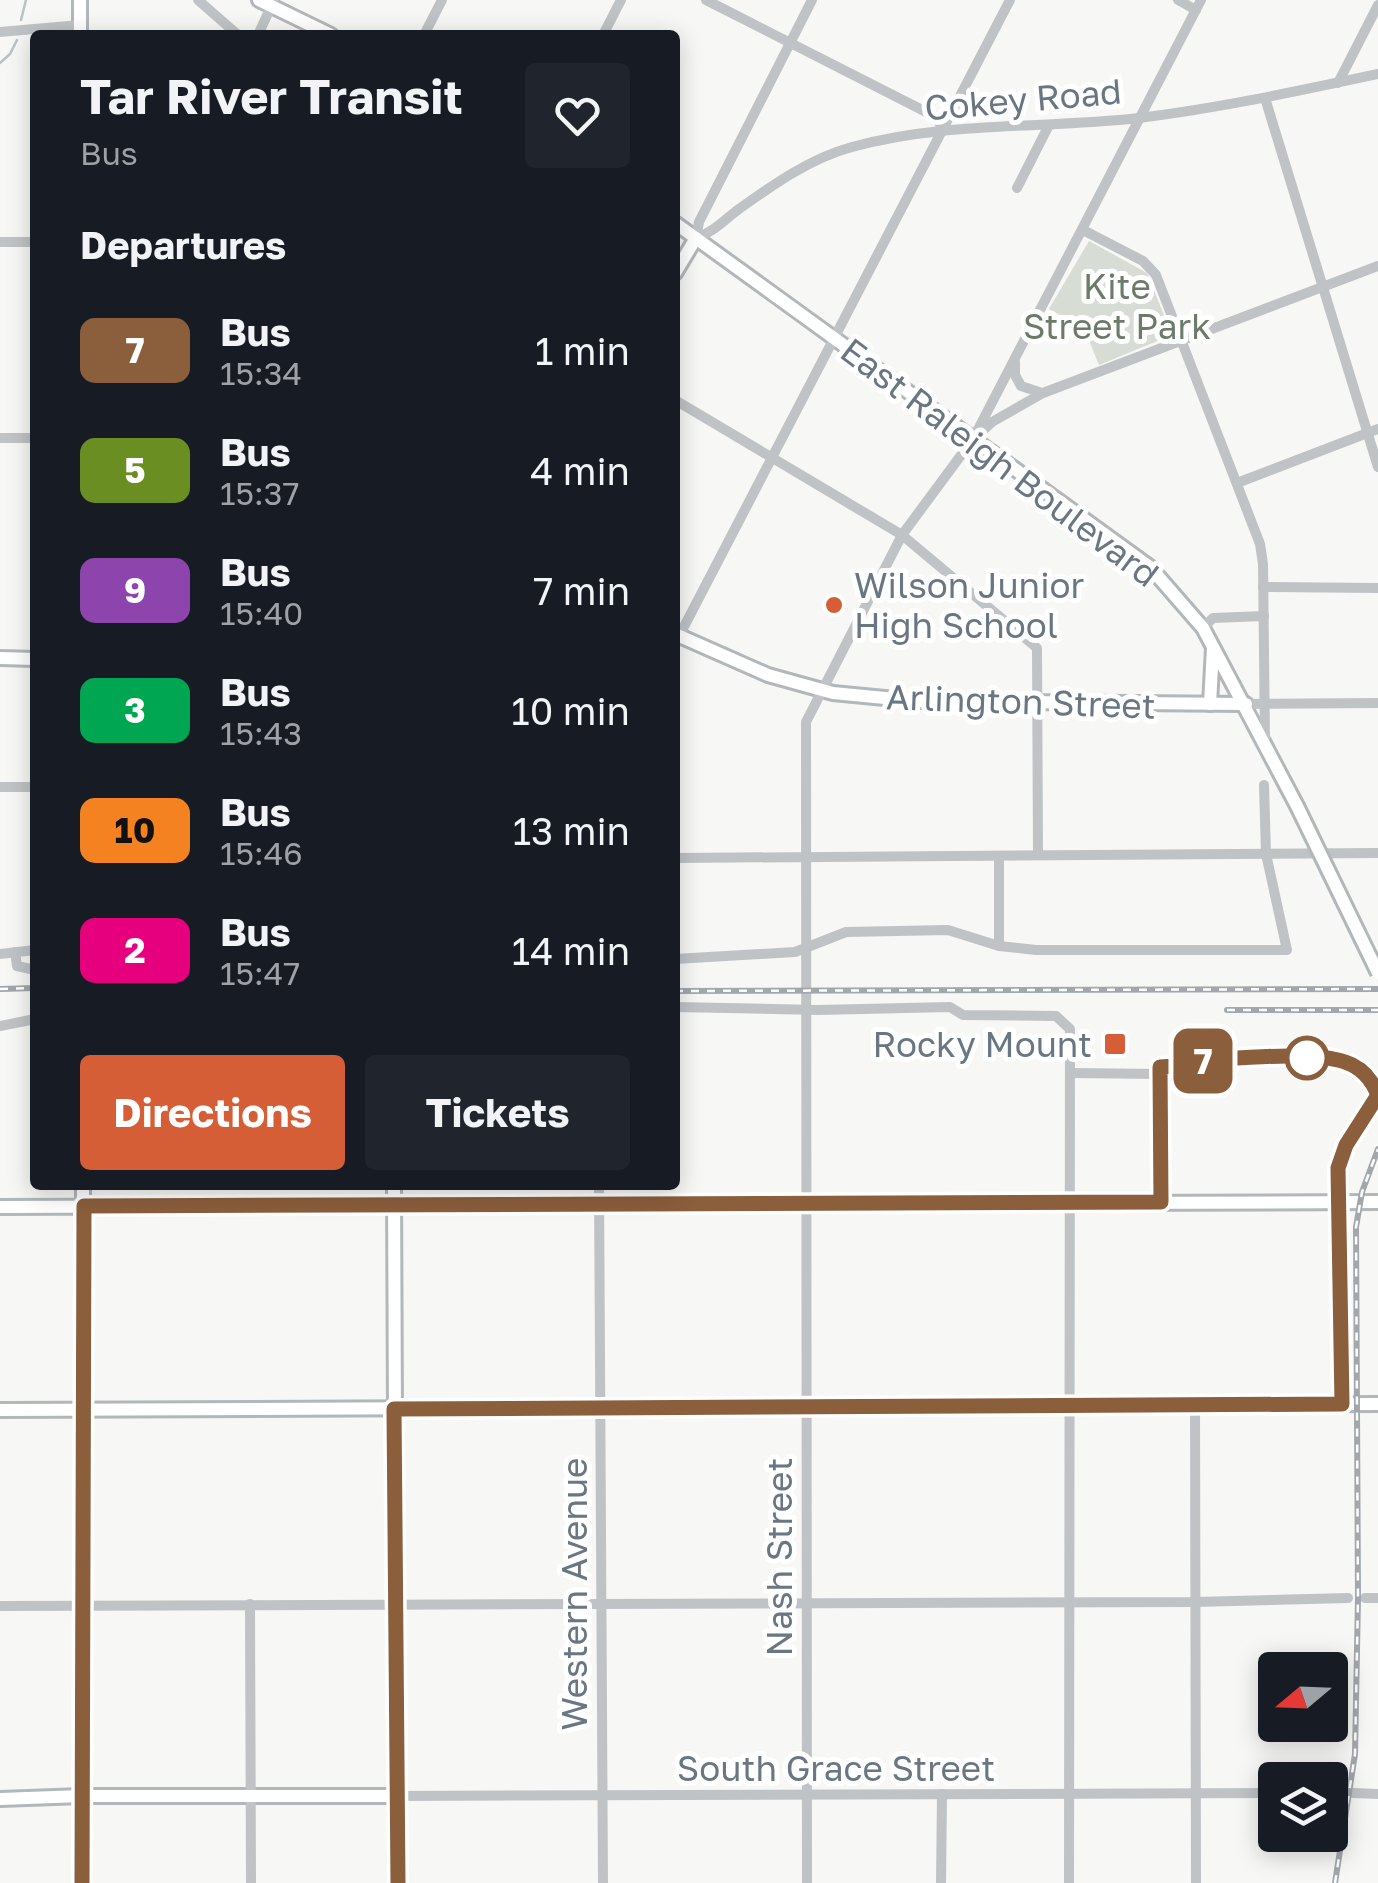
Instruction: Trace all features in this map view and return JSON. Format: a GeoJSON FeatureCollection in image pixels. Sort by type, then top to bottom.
{"type":"FeatureCollection","features":[{"type":"Feature","properties":{"kind":"main road"},"geometry":{"type":"LineString","coordinates":[[80,0],[80,30]]}},
{"type":"Feature","properties":{"kind":"main road"},"geometry":{"type":"LineString","coordinates":[[244,0],[268,2],[321,30]]}},
{"type":"Feature","properties":{"kind":"main road","name":"East Raleigh Boulevard"},"geometry":{"type":"LineString","coordinates":[[680,227],[1150,567],[1213,645],[1378,973]]}},
{"type":"Feature","properties":{"kind":"main road"},"geometry":{"type":"LineString","coordinates":[[680,265],[696,238]]}},
{"type":"Feature","properties":{"kind":"main road","name":"Arlington Street"},"geometry":{"type":"LineString","coordinates":[[680,640],[768,675],[821,691],[916,701],[1246,704]]}},
{"type":"Feature","properties":{"kind":"main road"},"geometry":{"type":"LineString","coordinates":[[1210,704],[1213,645]]}},
{"type":"Feature","properties":{"kind":"main road"},"geometry":{"type":"LineString","coordinates":[[0,658],[30,659]]}},
{"type":"Feature","properties":{"kind":"main road"},"geometry":{"type":"LineString","coordinates":[[82,1883],[83,1190]]}},
{"type":"Feature","properties":{"kind":"main road"},"geometry":{"type":"LineString","coordinates":[[394,1190],[398,1883]]}},
{"type":"Feature","properties":{"kind":"main road"},"geometry":{"type":"LineString","coordinates":[[0,1207],[1378,1202]]}},
{"type":"Feature","properties":{"kind":"main road"},"geometry":{"type":"LineString","coordinates":[[0,1410],[1378,1404]]}},
{"type":"Feature","properties":{"kind":"main road"},"geometry":{"type":"LineString","coordinates":[[0,1799],[396,1796]]}},
{"type":"Feature","properties":{"kind":"street"},"geometry":{"type":"LineString","coordinates":[[198,0],[232,30]]}},
{"type":"Feature","properties":{"kind":"street"},"geometry":{"type":"LineString","coordinates":[[427,30],[442,0]]}},
{"type":"Feature","properties":{"kind":"street"},"geometry":{"type":"LineString","coordinates":[[606,30],[621,0]]}},
{"type":"Feature","properties":{"kind":"street"},"geometry":{"type":"LineString","coordinates":[[706,0],[936,117],[942,128]]}},
{"type":"Feature","properties":{"kind":"street"},"geometry":{"type":"LineString","coordinates":[[696,238],[699,222],[812,0]]}},
{"type":"Feature","properties":{"kind":"street"},"geometry":{"type":"LineString","coordinates":[[680,630],[1010,0]]}},
{"type":"Feature","properties":{"kind":"street"},"geometry":{"type":"LineString","coordinates":[[973,439],[1199,5],[1178,0]]}},
{"type":"Feature","properties":{"kind":"street"},"geometry":{"type":"LineString","coordinates":[[260,30],[268,2]]}},
{"type":"Feature","properties":{"kind":"street"},"geometry":{"type":"LineString","coordinates":[[1338,83],[1378,5]]}},
{"type":"Feature","properties":{"kind":"street"},"geometry":{"type":"LineString","coordinates":[[0,32],[30,31]]}},
{"type":"Feature","properties":{"kind":"street","name":"Cokey Road"},"geometry":{"type":"LineString","coordinates":[[696,238],[711,234],[734,212],[800,169],[839,150],[942,128],[1139,118],[1378,74]]}},
{"type":"Feature","properties":{"kind":"street"},"geometry":{"type":"LineString","coordinates":[[1264,98],[1322,288],[1372,431],[1378,468]]}},
{"type":"Feature","properties":{"kind":"street"},"geometry":{"type":"LineString","coordinates":[[1018,188],[1049,125]]}},
{"type":"Feature","properties":{"kind":"street"},"geometry":{"type":"LineString","coordinates":[[1083,230],[1151,266],[1260,544],[1264,742]]}},
{"type":"Feature","properties":{"kind":"street"},"geometry":{"type":"LineString","coordinates":[[0,242],[30,242]]}},
{"type":"Feature","properties":{"kind":"street"},"geometry":{"type":"LineString","coordinates":[[973,439],[992,422],[1043,393],[1378,266]]}},
{"type":"Feature","properties":{"kind":"street"},"geometry":{"type":"LineString","coordinates":[[1014,359],[1015,375],[1021,386],[1043,393]]}},
{"type":"Feature","properties":{"kind":"street"},"geometry":{"type":"LineString","coordinates":[[680,403],[902,535],[1038,648],[1038,855]]}},
{"type":"Feature","properties":{"kind":"street"},"geometry":{"type":"LineString","coordinates":[[1236,482],[1372,431]]}},
{"type":"Feature","properties":{"kind":"street"},"geometry":{"type":"LineString","coordinates":[[0,438],[30,438]]}},
{"type":"Feature","properties":{"kind":"street","name":"Nash Street"},"geometry":{"type":"LineString","coordinates":[[807,1883],[806,722],[902,535],[973,439]]}},
{"type":"Feature","properties":{"kind":"street"},"geometry":{"type":"LineString","coordinates":[[1263,588],[1378,588]]}},
{"type":"Feature","properties":{"kind":"street"},"geometry":{"type":"LineString","coordinates":[[1203,628],[1213,618],[1264,616]]}},
{"type":"Feature","properties":{"kind":"street","name":"Arlington Street"},"geometry":{"type":"LineString","coordinates":[[1246,704],[1378,702]]}},
{"type":"Feature","properties":{"kind":"street"},"geometry":{"type":"LineString","coordinates":[[680,959],[795,952],[846,932],[948,930],[1000,946],[1036,950],[1287,950],[1266,854],[1264,785]]}},
{"type":"Feature","properties":{"kind":"street"},"geometry":{"type":"LineString","coordinates":[[0,786],[30,787]]}},
{"type":"Feature","properties":{"kind":"street"},"geometry":{"type":"LineString","coordinates":[[680,858],[1378,853]]}},
{"type":"Feature","properties":{"kind":"street"},"geometry":{"type":"LineString","coordinates":[[999,856],[1000,946]]}},
{"type":"Feature","properties":{"kind":"street"},"geometry":{"type":"LineString","coordinates":[[0,954],[30,950]]}},
{"type":"Feature","properties":{"kind":"street"},"geometry":{"type":"LineString","coordinates":[[15,952],[17,966],[30,969]]}},
{"type":"Feature","properties":{"kind":"street"},"geometry":{"type":"LineString","coordinates":[[680,1007],[950,1008],[963,1015],[1056,1016],[1070,1029],[1069,1883]]}},
{"type":"Feature","properties":{"kind":"street"},"geometry":{"type":"LineString","coordinates":[[0,1026],[30,1020]]}},
{"type":"Feature","properties":{"kind":"street"},"geometry":{"type":"LineString","coordinates":[[1071,1073],[1160,1070],[1161,1202]]}},
{"type":"Feature","properties":{"kind":"street"},"geometry":{"type":"LineString","coordinates":[[1342,1404],[1338,1168],[1356,1130]]}},
{"type":"Feature","properties":{"kind":"street","name":"Western Avenue"},"geometry":{"type":"LineString","coordinates":[[599,1190],[603,1883]]}},
{"type":"Feature","properties":{"kind":"street"},"geometry":{"type":"LineString","coordinates":[[1196,1406],[1196,1883]]}},
{"type":"Feature","properties":{"kind":"street"},"geometry":{"type":"LineString","coordinates":[[0,1606],[1195,1602],[1348,1598]]}},
{"type":"Feature","properties":{"kind":"street"},"geometry":{"type":"LineString","coordinates":[[1365,1598],[1378,1598]]}},
{"type":"Feature","properties":{"kind":"street"},"geometry":{"type":"LineString","coordinates":[[250,1604],[250,1883]]}},
{"type":"Feature","properties":{"kind":"street","name":"South Grace Street"},"geometry":{"type":"LineString","coordinates":[[396,1796],[1258,1793]]}},
{"type":"Feature","properties":{"kind":"street"},"geometry":{"type":"LineString","coordinates":[[1348,1793],[1378,1794]]}},
{"type":"Feature","properties":{"kind":"street"},"geometry":{"type":"LineString","coordinates":[[942,1794],[942,1883]]}},
{"type":"Feature","properties":{"kind":"green space","name":"Kite Street Park"},"geometry":{"type":"Polygon","coordinates":[[[1089,241],[1147,273],[1172,335],[1099,365],[1084,328],[1049,309],[1089,241]]]}},
{"type":"Feature","properties":{"kind":"waterway"},"geometry":{"type":"LineString","coordinates":[[21,20],[26,0]]}},
{"type":"Feature","properties":{"kind":"waterway"},"geometry":{"type":"LineString","coordinates":[[0,63],[17,40]]}},
{"type":"Feature","properties":{"kind":"railway"},"geometry":{"type":"LineString","coordinates":[[0,989],[30,988]]}},
{"type":"Feature","properties":{"kind":"railway"},"geometry":{"type":"LineString","coordinates":[[680,991],[1378,989]]}},
{"type":"Feature","properties":{"kind":"railway"},"geometry":{"type":"LineString","coordinates":[[1227,1010],[1378,1010]]}},
{"type":"Feature","properties":{"kind":"railway"},"geometry":{"type":"LineString","coordinates":[[1335,1883],[1355,1754],[1356,1227],[1362,1192],[1378,1149]]}},
{"type":"Feature","properties":{"kind":"bus line","name":"7"},"geometry":{"type":"LineString","coordinates":[[82,1883],[84,1206],[1161,1202],[1160,1067],[1208,1060],[1322,1058],[1352,1065],[1374,1084],[1378,1095],[1346,1145],[1338,1168],[1342,1404],[394,1409],[398,1883]]}},
{"type":"Feature","properties":{"kind":"place","name":"Wilson Junior High School"},"geometry":{"type":"Point","coordinates":[834,605]}},
{"type":"Feature","properties":{"kind":"place","name":"Rocky Mount"},"geometry":{"type":"Point","coordinates":[1115,1044]}}]}
